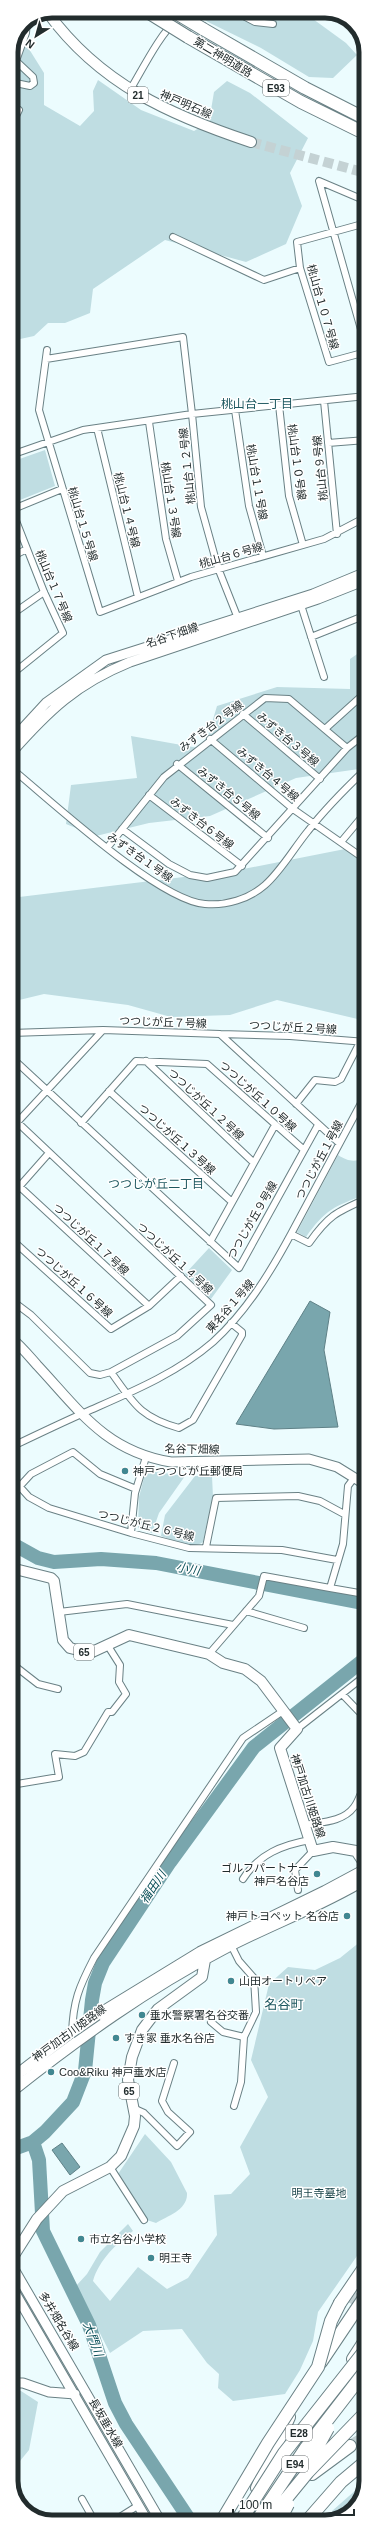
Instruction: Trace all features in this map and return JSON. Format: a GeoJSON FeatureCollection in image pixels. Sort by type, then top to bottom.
{"type":"FeatureCollection","features":[{"type":"Feature","properties":{"kind":"highway","name":"第二神明道路"},"geometry":{"type":"LineString","coordinates":[[157,18],[300,102],[359,131]]}},
{"type":"Feature","properties":{"kind":"highway","name":"第二神明道路"},"geometry":{"type":"LineString","coordinates":[[185,18],[271,69],[359,115]]}},
{"type":"Feature","properties":{"kind":"highway"},"geometry":{"type":"LineString","coordinates":[[271,69],[359,107]]}},
{"type":"Feature","properties":{"kind":"highway"},"geometry":{"type":"LineString","coordinates":[[300,102],[359,135]]}},
{"type":"Feature","properties":{"kind":"highway"},"geometry":{"type":"LineString","coordinates":[[244,2515],[299,2394],[316,2366],[331,2321],[340,2303],[359,2275]]}},
{"type":"Feature","properties":{"kind":"highway"},"geometry":{"type":"LineString","coordinates":[[225,2515],[253,2466],[316,2366],[359,2305]]}},
{"type":"Feature","properties":{"kind":"highway","name":"E28"},"geometry":{"type":"LineString","coordinates":[[245,2515],[284,2453],[359,2350]]}},
{"type":"Feature","properties":{"kind":"highway","name":"E94"},"geometry":{"type":"LineString","coordinates":[[270,2515],[325,2406],[359,2352]]}},
{"type":"Feature","properties":{"kind":"highway","name":"E94"},"geometry":{"type":"LineString","coordinates":[[283,2515],[336,2411],[359,2373]]}},
{"type":"Feature","properties":{"kind":"highway","name":"E28"},"geometry":{"type":"LineString","coordinates":[[261,2515],[305,2449],[359,2379]]}},
{"type":"Feature","properties":{"kind":"highway"},"geometry":{"type":"LineString","coordinates":[[272,2515],[308,2472],[359,2419]]}},
{"type":"Feature","properties":{"kind":"highway"},"geometry":{"type":"LineString","coordinates":[[272,2515],[300,2484],[350,2446]]}},
{"type":"Feature","properties":{"kind":"highway"},"geometry":{"type":"LineString","coordinates":[[312,2515],[359,2463]]}},
{"type":"Feature","properties":{"kind":"highway"},"geometry":{"type":"LineString","coordinates":[[341,2482],[359,2467]]}},
{"type":"Feature","properties":{"kind":"main road","name":"神戸明石線"},"geometry":{"type":"LineString","coordinates":[[52,18],[84,54],[130,90],[190,121],[251,142]]}},
{"type":"Feature","properties":{"kind":"main road","name":"65"},"geometry":{"type":"LineString","coordinates":[[18,1570],[51,1578],[54,1581],[63,1640],[70,1648],[90,1653],[130,1635],[209,1654],[223,1663],[245,1670],[261,1681],[297,1729]]}},
{"type":"Feature","properties":{"kind":"main road","name":"神戸加古川姫路線"},"geometry":{"type":"LineString","coordinates":[[297,1729],[280,1748],[313,1851],[333,1847],[356,1851],[359,1856]]}},
{"type":"Feature","properties":{"kind":"main road","name":"神戸加古川姫路線"},"geometry":{"type":"LineString","coordinates":[[18,2074],[71,2033],[97,2015],[202,1956],[331,1889],[359,1871]]}},
{"type":"Feature","properties":{"kind":"main road","name":"神戸加古川姫路線"},"geometry":{"type":"LineString","coordinates":[[18,2075],[72,2044],[202,1956],[231,1945],[359,1882]]}},
{"type":"Feature","properties":{"kind":"main road","name":"65"},"geometry":{"type":"LineString","coordinates":[[18,2249],[45,2209],[71,2185],[110,2167],[121,2156],[130,2138],[135,2120],[128,2080],[130,2064],[142,2030],[158,2008],[202,1977],[202,1956]]}},
{"type":"Feature","properties":{"kind":"street"},"geometry":{"type":"LineString","coordinates":[[130,90],[165,33],[176,21],[183,18]]}},
{"type":"Feature","properties":{"kind":"street"},"geometry":{"type":"LineString","coordinates":[[247,18],[255,22],[273,24]]}},
{"type":"Feature","properties":{"kind":"street"},"geometry":{"type":"LineString","coordinates":[[18,55],[26,30]]}},
{"type":"Feature","properties":{"kind":"street"},"geometry":{"type":"LineString","coordinates":[[18,63],[33,77],[34,83],[30,86],[18,83]]}},
{"type":"Feature","properties":{"kind":"street"},"geometry":{"type":"LineString","coordinates":[[359,198],[319,181],[332,232],[359,323]]}},
{"type":"Feature","properties":{"kind":"street","name":"桃山台１０７号線"},"geometry":{"type":"LineString","coordinates":[[359,225],[297,242],[300,268],[329,362],[359,354]]}},
{"type":"Feature","properties":{"kind":"street"},"geometry":{"type":"LineString","coordinates":[[173,238],[264,280],[300,268]]}},
{"type":"Feature","properties":{"kind":"street"},"geometry":{"type":"LineString","coordinates":[[46,359],[183,337],[192,414],[359,397]]}},
{"type":"Feature","properties":{"kind":"street","name":"桃山台１５号線"},"geometry":{"type":"LineString","coordinates":[[47,350],[39,410],[100,612]]}},
{"type":"Feature","properties":{"kind":"street","name":"桃山台９号線"},"geometry":{"type":"LineString","coordinates":[[324,401],[336,534]]}},
{"type":"Feature","properties":{"kind":"street","name":"桃山台１０号線"},"geometry":{"type":"LineString","coordinates":[[279,405],[290,496],[303,545]]}},
{"type":"Feature","properties":{"kind":"street","name":"桃山台１１号線"},"geometry":{"type":"LineString","coordinates":[[235,410],[249,506],[263,556]]}},
{"type":"Feature","properties":{"kind":"street","name":"桃山台１２号線"},"geometry":{"type":"LineString","coordinates":[[18,452],[83,430],[149,422],[192,414],[201,507],[218,568],[239,621]]}},
{"type":"Feature","properties":{"kind":"street","name":"桃山台１３号線"},"geometry":{"type":"LineString","coordinates":[[149,422],[166,539],[178,582]]}},
{"type":"Feature","properties":{"kind":"street","name":"桃山台１４号線"},"geometry":{"type":"LineString","coordinates":[[96,428],[138,597]]}},
{"type":"Feature","properties":{"kind":"street"},"geometry":{"type":"LineString","coordinates":[[328,443],[359,441]]}},
{"type":"Feature","properties":{"kind":"street"},"geometry":{"type":"LineString","coordinates":[[18,506],[62,489]]}},
{"type":"Feature","properties":{"kind":"street","name":"桃山台６号線"},"geometry":{"type":"LineString","coordinates":[[100,612],[218,568],[303,545],[336,534],[359,521]]}},
{"type":"Feature","properties":{"kind":"street","name":"桃山台１７号線"},"geometry":{"type":"LineString","coordinates":[[18,526],[44,592],[63,633],[39,650],[18,669]]}},
{"type":"Feature","properties":{"kind":"street"},"geometry":{"type":"LineString","coordinates":[[18,554],[27,549]]}},
{"type":"Feature","properties":{"kind":"street","name":"名谷下畑線"},"geometry":{"type":"LineString","coordinates":[[300,601],[359,575]]}},
{"type":"Feature","properties":{"kind":"street","name":"名谷下畑線"},"geometry":{"type":"LineString","coordinates":[[18,733],[46,703],[106,660],[239,621],[359,582]]}},
{"type":"Feature","properties":{"kind":"street"},"geometry":{"type":"LineString","coordinates":[[18,609],[44,592]]}},
{"type":"Feature","properties":{"kind":"street"},"geometry":{"type":"LineString","coordinates":[[300,601],[324,676]]}},
{"type":"Feature","properties":{"kind":"street"},"geometry":{"type":"LineString","coordinates":[[311,637],[359,618]]}},
{"type":"Feature","properties":{"kind":"street","name":"名谷下畑線"},"geometry":{"type":"LineString","coordinates":[[18,745],[45,714],[101,673],[239,621]]}},
{"type":"Feature","properties":{"kind":"street","name":"みずき台２号線"},"geometry":{"type":"LineString","coordinates":[[108,848],[149,795],[177,764],[265,698],[289,699],[347,748]]}},
{"type":"Feature","properties":{"kind":"street"},"geometry":{"type":"LineString","coordinates":[[325,729],[359,698]]}},
{"type":"Feature","properties":{"kind":"street","name":"みずき台３号線"},"geometry":{"type":"LineString","coordinates":[[243,714],[320,779]]}},
{"type":"Feature","properties":{"kind":"street"},"geometry":{"type":"LineString","coordinates":[[122,829],[169,864],[190,876],[221,876],[235,872],[268,838],[347,748],[359,738]]}},
{"type":"Feature","properties":{"kind":"street","name":"みずき台４号線"},"geometry":{"type":"LineString","coordinates":[[210,739],[293,809],[359,855]]}},
{"type":"Feature","properties":{"kind":"street","name":"みずき台５号線"},"geometry":{"type":"LineString","coordinates":[[177,764],[268,838]]}},
{"type":"Feature","properties":{"kind":"street","name":"みずき台１号線"},"geometry":{"type":"LineString","coordinates":[[18,774],[144,876],[177,895],[205,904],[229,903],[250,896],[265,885],[314,823],[359,776]]}},
{"type":"Feature","properties":{"kind":"street","name":"みずき台６号線"},"geometry":{"type":"LineString","coordinates":[[149,795],[242,866]]}},
{"type":"Feature","properties":{"kind":"street"},"geometry":{"type":"LineString","coordinates":[[341,842],[359,821]]}},
{"type":"Feature","properties":{"kind":"street"},"geometry":{"type":"LineString","coordinates":[[18,1033],[103,1030]]}},
{"type":"Feature","properties":{"kind":"street","name":"つつじが丘７号線"},"geometry":{"type":"LineString","coordinates":[[18,1121],[103,1030],[220,1034],[339,1143]]}},
{"type":"Feature","properties":{"kind":"street","name":"つつじが丘２号線"},"geometry":{"type":"LineString","coordinates":[[220,1034],[290,1036],[359,1042]]}},
{"type":"Feature","properties":{"kind":"street"},"geometry":{"type":"LineString","coordinates":[[296,1104],[315,1080],[335,1082],[341,1079],[359,1049]]}},
{"type":"Feature","properties":{"kind":"street","name":"つつじが丘１０号線"},"geometry":{"type":"LineString","coordinates":[[81,1123],[136,1061],[207,1064],[304,1149]]}},
{"type":"Feature","properties":{"kind":"street","name":"つつじが丘１２号線"},"geometry":{"type":"LineString","coordinates":[[146,1061],[253,1162]]}},
{"type":"Feature","properties":{"kind":"street","name":"つつじが丘９号線"},"geometry":{"type":"LineString","coordinates":[[18,1064],[46,1092],[238,1268],[318,1125]]}},
{"type":"Feature","properties":{"kind":"street","name":"つつじが丘１３号線"},"geometry":{"type":"LineString","coordinates":[[109,1091],[232,1202]]}},
{"type":"Feature","properties":{"kind":"street","name":"つつじが丘１号線"},"geometry":{"type":"LineString","coordinates":[[291,1234],[359,1107]]}},
{"type":"Feature","properties":{"kind":"street","name":"つつじが丘１４号線"},"geometry":{"type":"LineString","coordinates":[[18,1123],[211,1305],[177,1336],[111,1372]]}},
{"type":"Feature","properties":{"kind":"street"},"geometry":{"type":"LineString","coordinates":[[210,1242],[253,1162],[275,1125]]}},
{"type":"Feature","properties":{"kind":"street"},"geometry":{"type":"LineString","coordinates":[[20,1187],[49,1153]]}},
{"type":"Feature","properties":{"kind":"street","name":"つつじが丘１７号線"},"geometry":{"type":"LineString","coordinates":[[20,1187],[149,1306]]}},
{"type":"Feature","properties":{"kind":"street"},"geometry":{"type":"LineString","coordinates":[[291,1234],[309,1243],[325,1220],[342,1209],[359,1202]]}},
{"type":"Feature","properties":{"kind":"street","name":"東名谷１号線"},"geometry":{"type":"LineString","coordinates":[[18,1444],[80,1414],[127,1395],[186,1362],[212,1342],[231,1323],[262,1284],[291,1234]]}},
{"type":"Feature","properties":{"kind":"street","name":"つつじが丘１６号線"},"geometry":{"type":"LineString","coordinates":[[18,1245],[111,1329],[149,1306],[181,1276]]}},
{"type":"Feature","properties":{"kind":"street"},"geometry":{"type":"LineString","coordinates":[[18,1305],[31,1315],[90,1373],[100,1375],[111,1372],[127,1395],[146,1416],[161,1423],[180,1428],[193,1420],[242,1335],[242,1332],[231,1323]]}},
{"type":"Feature","properties":{"kind":"street","name":"名谷下畑線"},"geometry":{"type":"LineString","coordinates":[[18,1346],[80,1414],[111,1440],[146,1457],[171,1462],[309,1459],[337,1467],[359,1481]]}},
{"type":"Feature","properties":{"kind":"street"},"geometry":{"type":"LineString","coordinates":[[20,1486],[31,1474],[73,1452],[100,1474],[136,1489]]}},
{"type":"Feature","properties":{"kind":"street"},"geometry":{"type":"LineString","coordinates":[[131,1533],[136,1489],[146,1457]]}},
{"type":"Feature","properties":{"kind":"street"},"geometry":{"type":"LineString","coordinates":[[330,1588],[337,1560],[343,1544],[344,1514],[348,1486],[354,1478]]}},
{"type":"Feature","properties":{"kind":"street","name":"つつじが丘２６号線"},"geometry":{"type":"LineString","coordinates":[[20,1486],[29,1497],[49,1508],[131,1533],[189,1548],[206,1547],[282,1550],[337,1560]]}},
{"type":"Feature","properties":{"kind":"street"},"geometry":{"type":"LineString","coordinates":[[206,1547],[216,1498],[298,1496],[320,1500],[344,1514]]}},
{"type":"Feature","properties":{"kind":"street"},"geometry":{"type":"LineString","coordinates":[[209,1654],[258,1596],[264,1576],[359,1593]]}},
{"type":"Feature","properties":{"kind":"street"},"geometry":{"type":"LineString","coordinates":[[59,1612],[127,1604],[233,1625]]}},
{"type":"Feature","properties":{"kind":"street"},"geometry":{"type":"LineString","coordinates":[[246,1610],[304,1628]]}},
{"type":"Feature","properties":{"kind":"street"},"geometry":{"type":"LineString","coordinates":[[18,1784],[59,1777],[55,1754],[75,1756],[84,1752],[108,1712],[112,1712],[126,1694],[119,1682],[120,1665],[108,1646]]}},
{"type":"Feature","properties":{"kind":"street"},"geometry":{"type":"LineString","coordinates":[[18,1668],[38,1684],[58,1689]]}},
{"type":"Feature","properties":{"kind":"street"},"geometry":{"type":"LineString","coordinates":[[297,1729],[359,1681]]}},
{"type":"Feature","properties":{"kind":"street"},"geometry":{"type":"LineString","coordinates":[[342,1694],[359,1712]]}},
{"type":"Feature","properties":{"kind":"street"},"geometry":{"type":"LineString","coordinates":[[72,2044],[72,2015],[79,1987],[94,1958],[243,1738],[282,1711]]}},
{"type":"Feature","properties":{"kind":"street"},"geometry":{"type":"LineString","coordinates":[[305,1825],[333,1820],[347,1815],[359,1798]]}},
{"type":"Feature","properties":{"kind":"street"},"geometry":{"type":"LineString","coordinates":[[244,1879],[258,1861],[273,1850],[289,1844],[310,1840]]}},
{"type":"Feature","properties":{"kind":"street","name":"神戸加古川姫路線"},"geometry":{"type":"LineString","coordinates":[[298,1890],[295,1870],[313,1851]]}},
{"type":"Feature","properties":{"kind":"street"},"geometry":{"type":"LineString","coordinates":[[231,1945],[254,1978],[256,2012],[244,2037],[241,2082],[234,2106]]}},
{"type":"Feature","properties":{"kind":"street"},"geometry":{"type":"LineString","coordinates":[[211,2022],[223,2032],[244,2037]]}},
{"type":"Feature","properties":{"kind":"street"},"geometry":{"type":"LineString","coordinates":[[133,2108],[144,2113],[178,2146],[190,2132],[168,2112],[162,2101],[174,2063]]}},
{"type":"Feature","properties":{"kind":"street"},"geometry":{"type":"LineString","coordinates":[[110,2167],[144,2220]]}},
{"type":"Feature","properties":{"kind":"street","name":"多井畑名谷線"},"geometry":{"type":"LineString","coordinates":[[18,2276],[86,2390]]}},
{"type":"Feature","properties":{"kind":"street"},"geometry":{"type":"LineString","coordinates":[[18,2304],[75,2394]]}},
{"type":"Feature","properties":{"kind":"street","name":"長坂垂水線"},"geometry":{"type":"LineString","coordinates":[[18,2382],[23,2382],[49,2392],[75,2394],[144,2515]]}},
{"type":"Feature","properties":{"kind":"street","name":"長坂垂水線"},"geometry":{"type":"LineString","coordinates":[[86,2390],[157,2515]]}},
{"type":"Feature","properties":{"kind":"street"},"geometry":{"type":"LineString","coordinates":[[82,2499],[90,2515]]}},
{"type":"Feature","properties":{"kind":"street"},"geometry":{"type":"LineString","coordinates":[[123,2515],[139,2505]]}},
{"type":"Feature","properties":{"kind":"green space"},"geometry":{"type":"Polygon","coordinates":[[[202,18],[312,18],[346,43],[357,55],[333,78],[309,77],[261,48],[202,18]]]}},
{"type":"Feature","properties":{"kind":"green space"},"geometry":{"type":"Polygon","coordinates":[[[22,37],[44,73],[44,105],[80,126],[94,111],[93,91],[98,80],[141,110],[194,131],[209,122],[214,92],[227,81],[250,93],[308,138],[290,173],[302,206],[286,244],[246,262],[165,240],[93,289],[90,313],[65,323],[48,323],[34,336],[18,339],[18,52],[22,37]]]}},
{"type":"Feature","properties":{"kind":"green space"},"geometry":{"type":"Polygon","coordinates":[[[45,450],[55,486],[18,501],[18,460],[45,450]]]}},
{"type":"Feature","properties":{"kind":"green space"},"geometry":{"type":"Polygon","coordinates":[[[359,653],[359,769],[296,778],[210,816],[149,823],[96,836],[66,824],[71,785],[137,778],[131,736],[204,749],[217,706],[277,687],[350,689],[350,659],[359,653]]]}},
{"type":"Feature","properties":{"kind":"green space"},"geometry":{"type":"Polygon","coordinates":[[[345,849],[359,851],[359,1019],[277,1000],[230,1015],[171,1017],[128,1005],[44,994],[18,1000],[18,897],[233,871],[345,849]]]}},
{"type":"Feature","properties":{"kind":"green space"},"geometry":{"type":"Polygon","coordinates":[[[338,1155],[352,1161],[359,1160],[359,1197],[331,1210],[312,1228],[306,1237],[297,1232],[338,1155]]]}},
{"type":"Feature","properties":{"kind":"green space"},"geometry":{"type":"Polygon","coordinates":[[[209,1248],[232,1270],[211,1299],[185,1274],[209,1248]]]}},
{"type":"Feature","properties":{"kind":"green space"},"geometry":{"type":"Polygon","coordinates":[[[149,1471],[185,1476],[159,1513],[152,1533],[138,1528],[139,1497],[145,1474],[149,1471]]]}},
{"type":"Feature","properties":{"kind":"green space"},"geometry":{"type":"Polygon","coordinates":[[[195,1476],[212,1476],[213,1497],[203,1542],[188,1545],[161,1536],[165,1515],[195,1476]]]}},
{"type":"Feature","properties":{"kind":"green space","name":"明王寺墓地"},"geometry":{"type":"Polygon","coordinates":[[[359,1943],[359,2253],[318,2312],[313,2341],[300,2370],[285,2394],[233,2401],[218,2388],[219,2374],[207,2363],[182,2329],[143,2331],[110,2353],[76,2286],[87,2274],[100,2252],[128,2224],[133,2231],[120,2241],[104,2259],[99,2266],[93,2281],[110,2301],[138,2267],[167,2289],[188,2278],[217,2235],[214,2195],[231,2194],[250,2174],[240,2147],[268,2097],[251,2060],[269,1984],[288,1967],[315,1970],[340,1958],[359,1943]]]}},
{"type":"Feature","properties":{"kind":"green space","name":"市立名谷小学校"},"geometry":{"type":"Polygon","coordinates":[[[145,2134],[171,2162],[187,2193],[184,2204],[181,2208],[156,2223],[147,2220],[118,2174],[145,2134]]]}},
{"type":"Feature","properties":{"kind":"green space"},"geometry":{"type":"Polygon","coordinates":[[[18,2391],[21,2391],[38,2402],[29,2450],[18,2463],[18,2391]]]}},
{"type":"Feature","properties":{"kind":"green space"},"geometry":{"type":"Polygon","coordinates":[[[358,2488],[351,2503],[346,2508],[334,2514],[332,2511],[358,2488]]]}},
{"type":"Feature","properties":{"kind":"shaded area"},"geometry":{"type":"Polygon","coordinates":[[[310,1301],[330,1312],[324,1350],[338,1427],[274,1429],[236,1424],[310,1301]]]}},
{"type":"Feature","properties":{"kind":"shaded area"},"geometry":{"type":"Polygon","coordinates":[[[62,2143],[80,2167],[70,2175],[52,2150],[62,2143]]]}},
{"type":"Feature","properties":{"kind":"waterway","name":"小川"},"geometry":{"type":"LineString","coordinates":[[18,1547],[38,1558],[54,1562],[101,1559],[156,1563],[359,1602]]}},
{"type":"Feature","properties":{"kind":"waterway","name":"福田川"},"geometry":{"type":"LineString","coordinates":[[18,2147],[33,2142],[45,2132],[73,2102],[85,2071],[92,2000],[95,1983],[103,1963],[170,1862],[254,1747],[359,1664]]}},
{"type":"Feature","properties":{"kind":"waterway","name":"大門川"},"geometry":{"type":"LineString","coordinates":[[33,2142],[39,2160],[43,2231],[89,2325],[115,2403],[126,2424],[186,2515]]}},
{"type":"Feature","properties":{"kind":"tunnel"},"geometry":{"type":"LineString","coordinates":[[251,142],[359,171]]}},
{"type":"Feature","properties":{"kind":"tunnel"},"geometry":{"type":"LineString","coordinates":[[353,2305],[359,2296]]}},
{"type":"Feature","properties":{"kind":"tunnel"},"geometry":{"type":"LineString","coordinates":[[350,2446],[359,2441]]}},
{"type":"Feature","properties":{"kind":"place","name":"神戸つつじが丘郵便局"},"geometry":{"type":"Point","coordinates":[125,1471]}},
{"type":"Feature","properties":{"kind":"place","name":"ゴルフパートナー 神戸名谷店"},"geometry":{"type":"Point","coordinates":[317,1874]}},
{"type":"Feature","properties":{"kind":"place","name":"神戸トヨペット 名谷店"},"geometry":{"type":"Point","coordinates":[347,1916]}},
{"type":"Feature","properties":{"kind":"place","name":"山田オートリペア"},"geometry":{"type":"Point","coordinates":[231,1981]}},
{"type":"Feature","properties":{"kind":"place","name":"垂水警察署名谷交番"},"geometry":{"type":"Point","coordinates":[142,2015]}},
{"type":"Feature","properties":{"kind":"place","name":"すき家 垂水名谷店"},"geometry":{"type":"Point","coordinates":[116,2038]}},
{"type":"Feature","properties":{"kind":"place","name":"Coo&Riku 神戸垂水店"},"geometry":{"type":"Point","coordinates":[51,2072]}},
{"type":"Feature","properties":{"kind":"place","name":"市立名谷小学校"},"geometry":{"type":"Point","coordinates":[81,2239]}},
{"type":"Feature","properties":{"kind":"place","name":"明王寺"},"geometry":{"type":"Point","coordinates":[151,2258]}},
{"type":"Feature","properties":{"kind":"district","name":"桃山台一丁目"},"geometry":{"type":"Point","coordinates":[257,404]}},
{"type":"Feature","properties":{"kind":"district","name":"つつじが丘二丁目"},"geometry":{"type":"Point","coordinates":[156,1184]}},
{"type":"Feature","properties":{"kind":"district","name":"名谷町"},"geometry":{"type":"Point","coordinates":[284,2004]}}]}
